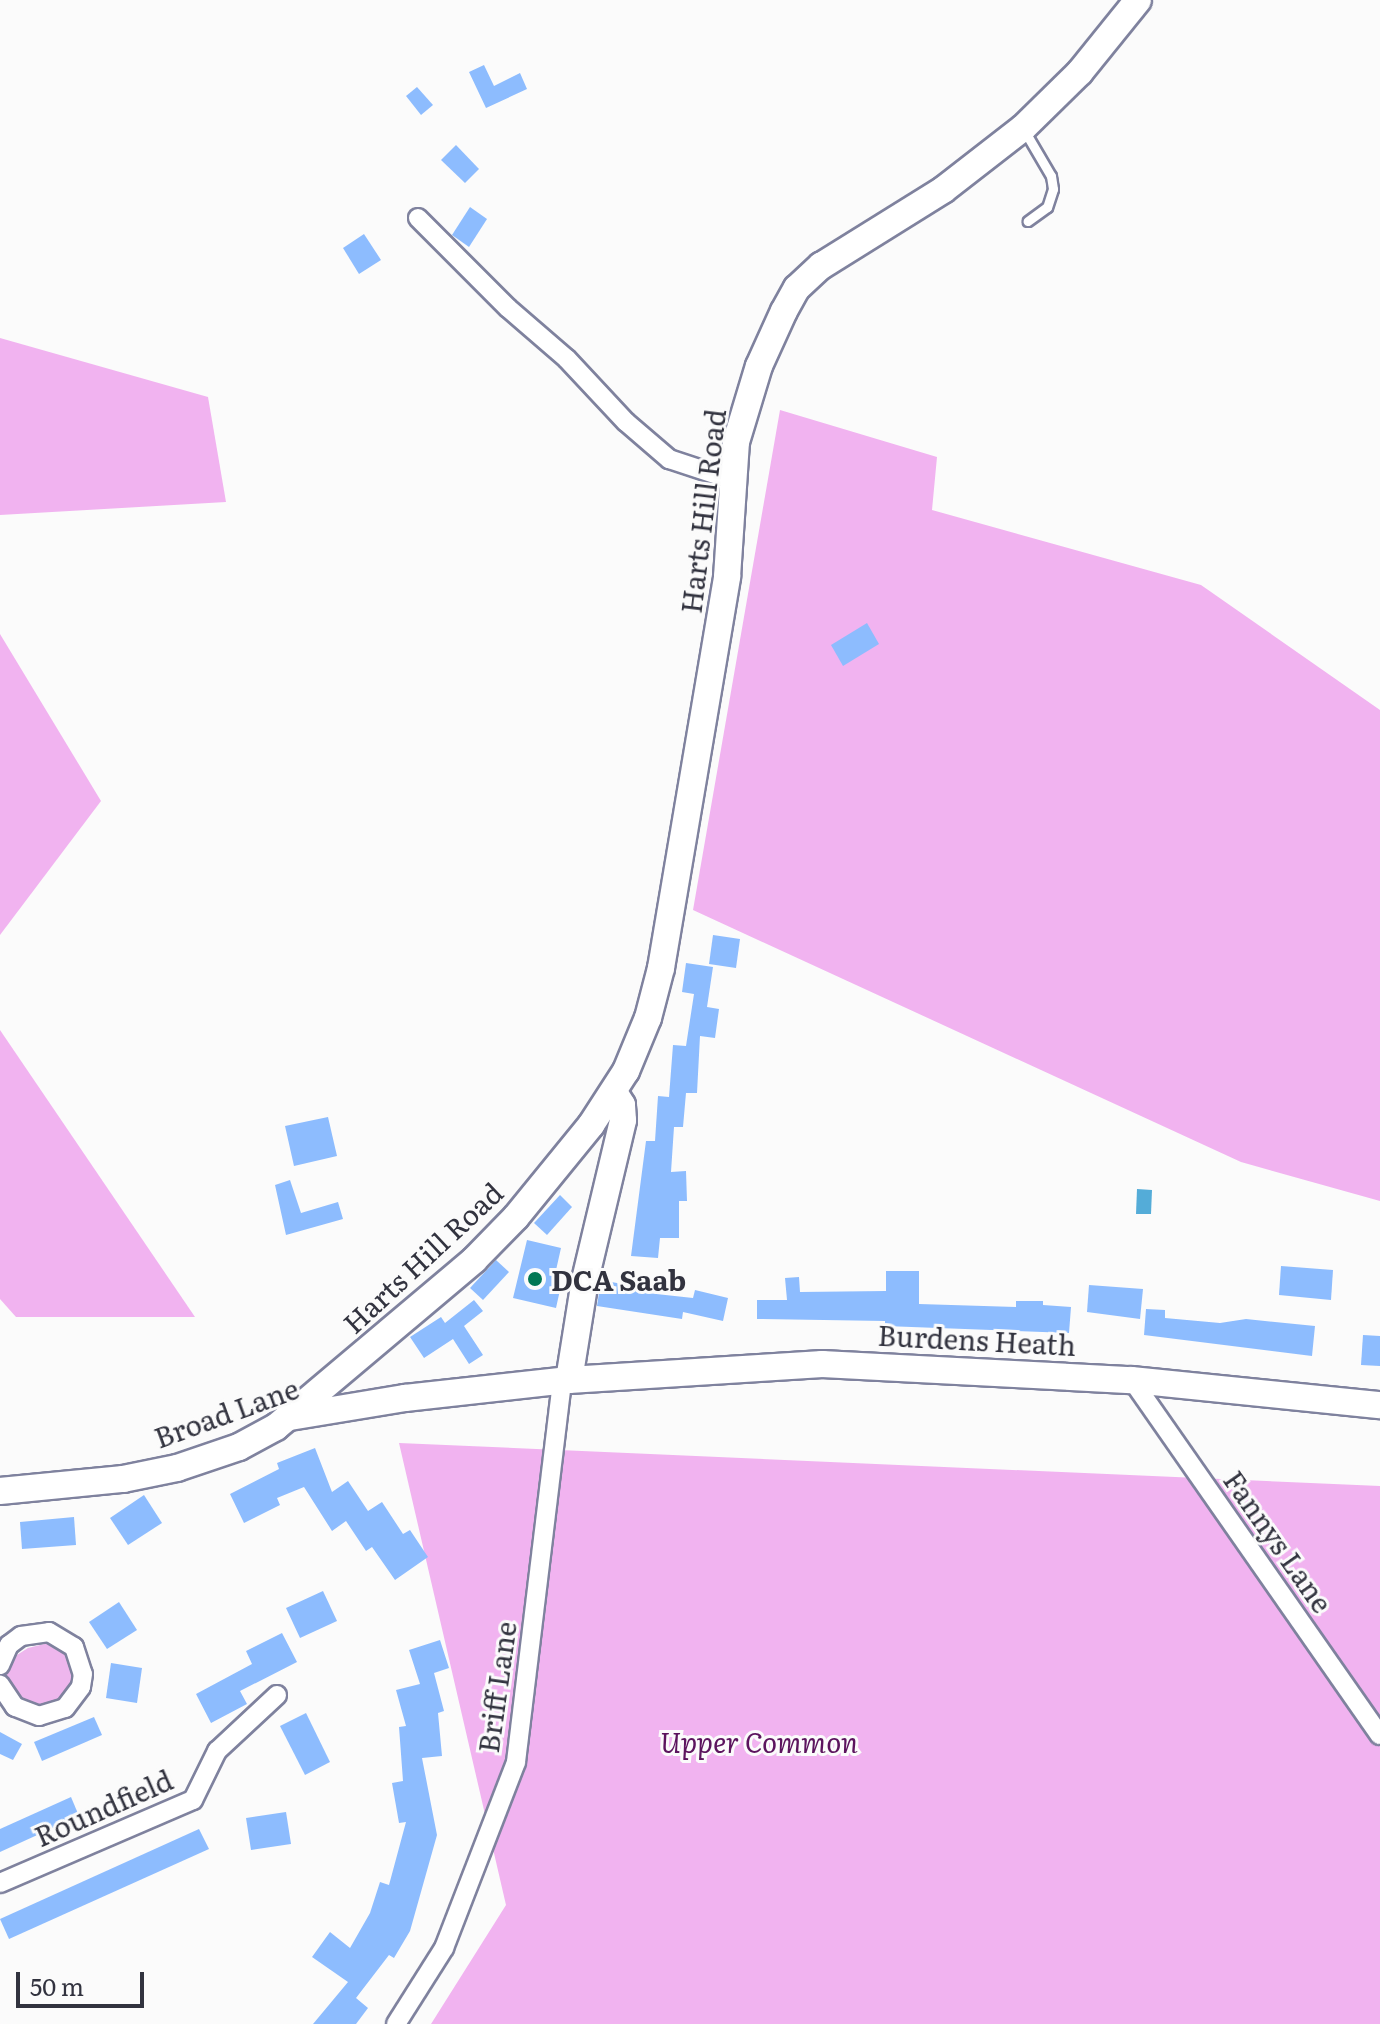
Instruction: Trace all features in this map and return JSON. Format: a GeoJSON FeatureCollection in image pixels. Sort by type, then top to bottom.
{"type":"FeatureCollection","features":[{"type":"Feature","properties":{"kind":"street","name":"Harts Hill Road"},"geometry":{"type":"LineString","coordinates":[[290,1417],[474,1260],[559,1165],[614,1092],[638,1046],[661,968],[727,577],[736,442],[768,343],[797,288],[840,253],[943,190],[1023,128],[1080,72],[1138,0]]}},
{"type":"Feature","properties":{"kind":"street"},"geometry":{"type":"LineString","coordinates":[[418,218],[508,308],[567,359],[626,422],[669,459],[733,480]]}},
{"type":"Feature","properties":{"kind":"street"},"geometry":{"type":"LineString","coordinates":[[566,1380],[585,1280],[623,1120],[622,1105],[614,1092]]}},
{"type":"Feature","properties":{"kind":"street","name":"Burdens Heath"},"geometry":{"type":"LineString","coordinates":[[566,1380],[822,1364],[1132,1380],[1380,1405]]}},
{"type":"Feature","properties":{"kind":"street","name":"Broad Lane"},"geometry":{"type":"LineString","coordinates":[[0,1491],[123,1479],[177,1468],[239,1447],[290,1417],[405,1398],[566,1380]]}},
{"type":"Feature","properties":{"kind":"street","name":"Briff Lane"},"geometry":{"type":"LineString","coordinates":[[396,2024],[444,1948],[516,1762],[566,1380]]}},
{"type":"Feature","properties":{"kind":"street","name":"Fannys Lane"},"geometry":{"type":"LineString","coordinates":[[1132,1380],[1380,1735]]}},
{"type":"Feature","properties":{"kind":"street"},"geometry":{"type":"LineString","coordinates":[[0,1665],[9,1645],[21,1636],[49,1632],[74,1647],[83,1674],[81,1687],[65,1708],[39,1716],[15,1707],[0,1685]]}},
{"type":"Feature","properties":{"kind":"street","name":"Roundfield"},"geometry":{"type":"LineString","coordinates":[[0,1883],[193,1800],[217,1751],[277,1695]]}},
{"type":"Feature","properties":{"kind":"lane"},"geometry":{"type":"LineString","coordinates":[[1023,128],[1051,176],[1053,189],[1047,207],[1028,221]]}},
{"type":"Feature","properties":{"kind":"shaded area"},"geometry":{"type":"Polygon","coordinates":[[[52,1642],[64,1643],[80,1676],[67,1695],[55,1703],[30,1705],[16,1697],[6,1680],[5,1667],[9,1660],[28,1648],[52,1642]]]}},
{"type":"Feature","properties":{"kind":"green space"},"geometry":{"type":"Polygon","coordinates":[[[0,338],[208,397],[226,502],[0,515],[0,338]]]}},
{"type":"Feature","properties":{"kind":"green space"},"geometry":{"type":"Polygon","coordinates":[[[780,410],[937,457],[932,510],[1201,585],[1380,710],[1380,1201],[1241,1162],[693,910],[780,410]]]}},
{"type":"Feature","properties":{"kind":"green space"},"geometry":{"type":"Polygon","coordinates":[[[0,634],[101,801],[0,935],[0,634]]]}},
{"type":"Feature","properties":{"kind":"green space"},"geometry":{"type":"Polygon","coordinates":[[[0,1030],[195,1317],[16,1317],[0,1299],[0,1030]]]}},
{"type":"Feature","properties":{"kind":"green space","name":"Upper Common"},"geometry":{"type":"Polygon","coordinates":[[[399,1443],[1380,1486],[1380,2024],[431,2024],[506,1905],[399,1443]]]}},
{"type":"Feature","properties":{"kind":"water"},"geometry":{"type":"Polygon","coordinates":[[[1137,1189],[1152,1190],[1151,1214],[1136,1214],[1137,1189]]]}},
{"type":"Feature","properties":{"kind":"building"},"geometry":{"type":"Polygon","coordinates":[[[484,65],[494,86],[520,73],[527,89],[486,108],[469,72],[484,65]]]}},
{"type":"Feature","properties":{"kind":"building"},"geometry":{"type":"Polygon","coordinates":[[[417,87],[433,105],[421,115],[406,96],[417,87]]]}},
{"type":"Feature","properties":{"kind":"building"},"geometry":{"type":"Polygon","coordinates":[[[456,145],[479,169],[465,183],[441,160],[456,145]]]}},
{"type":"Feature","properties":{"kind":"building"},"geometry":{"type":"Polygon","coordinates":[[[470,207],[487,219],[469,247],[452,235],[470,207]]]}},
{"type":"Feature","properties":{"kind":"building"},"geometry":{"type":"Polygon","coordinates":[[[364,234],[381,260],[359,274],[343,248],[364,234]]]}},
{"type":"Feature","properties":{"kind":"building"},"geometry":{"type":"Polygon","coordinates":[[[867,623],[879,644],[843,666],[831,645],[867,623]]]}},
{"type":"Feature","properties":{"kind":"building"},"geometry":{"type":"Polygon","coordinates":[[[713,935],[740,939],[736,968],[709,964],[713,935]]]}},
{"type":"Feature","properties":{"kind":"building"},"geometry":{"type":"Polygon","coordinates":[[[686,963],[713,967],[707,1007],[719,1009],[715,1038],[700,1036],[697,1093],[686,1093],[683,1127],[674,1127],[671,1172],[686,1171],[687,1201],[679,1201],[679,1238],[660,1238],[658,1258],[631,1256],[646,1141],[655,1141],[658,1096],[669,1097],[673,1045],[686,1046],[694,994],[682,992],[686,963]]]}},
{"type":"Feature","properties":{"kind":"building"},"geometry":{"type":"Polygon","coordinates":[[[328,1117],[337,1156],[294,1166],[285,1126],[328,1117]]]}},
{"type":"Feature","properties":{"kind":"building"},"geometry":{"type":"Polygon","coordinates":[[[290,1180],[301,1213],[338,1202],[343,1219],[286,1235],[275,1185],[290,1180]]]}},
{"type":"Feature","properties":{"kind":"building"},"geometry":{"type":"Polygon","coordinates":[[[560,1195],[572,1207],[547,1235],[534,1223],[560,1195]]]}},
{"type":"Feature","properties":{"kind":"building"},"geometry":{"type":"Polygon","coordinates":[[[527,1240],[561,1248],[552,1288],[560,1290],[556,1308],[513,1298],[527,1240]]]}},
{"type":"Feature","properties":{"kind":"building"},"geometry":{"type":"Polygon","coordinates":[[[496,1260],[509,1272],[483,1300],[470,1288],[496,1260]]]}},
{"type":"Feature","properties":{"kind":"building"},"geometry":{"type":"Polygon","coordinates":[[[1281,1266],[1333,1270],[1331,1300],[1279,1295],[1281,1266]]]}},
{"type":"Feature","properties":{"kind":"building"},"geometry":{"type":"Polygon","coordinates":[[[886,1271],[919,1271],[919,1304],[1016,1307],[1016,1301],[1043,1301],[1043,1305],[1071,1307],[1069,1333],[885,1326],[885,1321],[757,1319],[757,1300],[787,1300],[785,1278],[799,1277],[800,1292],[886,1291],[886,1271]]]}},
{"type":"Feature","properties":{"kind":"building"},"geometry":{"type":"Polygon","coordinates":[[[601,1280],[638,1287],[638,1292],[693,1298],[695,1290],[728,1298],[723,1321],[683,1312],[682,1319],[597,1306],[601,1280]]]}},
{"type":"Feature","properties":{"kind":"building"},"geometry":{"type":"Polygon","coordinates":[[[1089,1285],[1143,1289],[1140,1319],[1087,1312],[1089,1285]]]}},
{"type":"Feature","properties":{"kind":"building"},"geometry":{"type":"Polygon","coordinates":[[[474,1300],[483,1311],[464,1326],[483,1355],[469,1364],[453,1339],[424,1358],[410,1337],[441,1317],[445,1323],[474,1300]]]}},
{"type":"Feature","properties":{"kind":"building"},"geometry":{"type":"Polygon","coordinates":[[[1146,1309],[1165,1310],[1165,1318],[1220,1323],[1246,1319],[1315,1326],[1312,1356],[1144,1335],[1146,1309]]]}},
{"type":"Feature","properties":{"kind":"building"},"geometry":{"type":"Polygon","coordinates":[[[1363,1335],[1380,1336],[1380,1366],[1361,1365],[1363,1335]]]}},
{"type":"Feature","properties":{"kind":"building"},"geometry":{"type":"Polygon","coordinates":[[[315,1448],[332,1492],[348,1481],[368,1511],[382,1502],[403,1534],[410,1530],[428,1557],[395,1580],[372,1547],[366,1551],[346,1521],[332,1531],[304,1487],[277,1498],[280,1505],[244,1523],[230,1494],[279,1469],[277,1463],[315,1448]]]}},
{"type":"Feature","properties":{"kind":"building"},"geometry":{"type":"Polygon","coordinates":[[[144,1495],[162,1523],[128,1545],[110,1518],[144,1495]]]}},
{"type":"Feature","properties":{"kind":"building"},"geometry":{"type":"Polygon","coordinates":[[[74,1517],[76,1545],[22,1549],[20,1522],[74,1517]]]}},
{"type":"Feature","properties":{"kind":"building"},"geometry":{"type":"Polygon","coordinates":[[[323,1591],[337,1621],[300,1638],[286,1608],[323,1591]]]}},
{"type":"Feature","properties":{"kind":"building"},"geometry":{"type":"Polygon","coordinates":[[[119,1602],[137,1630],[107,1649],[89,1622],[119,1602]]]}},
{"type":"Feature","properties":{"kind":"building"},"geometry":{"type":"Polygon","coordinates":[[[282,1633],[297,1662],[240,1691],[247,1704],[211,1723],[196,1694],[252,1664],[246,1651],[282,1633]]]}},
{"type":"Feature","properties":{"kind":"building"},"geometry":{"type":"Polygon","coordinates":[[[440,1640],[449,1668],[434,1673],[444,1711],[438,1713],[442,1756],[422,1758],[437,1835],[410,1931],[394,1958],[389,1955],[356,1998],[368,2008],[356,2024],[313,2024],[348,1982],[312,1957],[330,1932],[350,1948],[370,1913],[380,1882],[389,1885],[406,1822],[399,1823],[392,1783],[403,1781],[399,1727],[406,1726],[396,1690],[420,1684],[409,1650],[440,1640]]]}},
{"type":"Feature","properties":{"kind":"building"},"geometry":{"type":"Polygon","coordinates":[[[111,1663],[142,1668],[137,1703],[106,1698],[111,1663]]]}},
{"type":"Feature","properties":{"kind":"building"},"geometry":{"type":"Polygon","coordinates":[[[306,1713],[330,1762],[305,1775],[280,1726],[306,1713]]]}},
{"type":"Feature","properties":{"kind":"building"},"geometry":{"type":"Polygon","coordinates":[[[94,1717],[102,1735],[42,1761],[34,1742],[94,1717]]]}},
{"type":"Feature","properties":{"kind":"building"},"geometry":{"type":"Polygon","coordinates":[[[0,1732],[22,1744],[13,1760],[0,1754],[0,1732]]]}},
{"type":"Feature","properties":{"kind":"building"},"geometry":{"type":"Polygon","coordinates":[[[71,1797],[79,1816],[0,1852],[0,1829],[71,1797]]]}},
{"type":"Feature","properties":{"kind":"building"},"geometry":{"type":"Polygon","coordinates":[[[286,1812],[291,1844],[251,1850],[246,1818],[286,1812]]]}},
{"type":"Feature","properties":{"kind":"building"},"geometry":{"type":"Polygon","coordinates":[[[199,1829],[209,1849],[9,1939],[0,1919],[199,1829]]]}},
{"type":"Feature","properties":{"kind":"place","name":"DCA Saab"},"geometry":{"type":"Point","coordinates":[535,1279]}}]}
